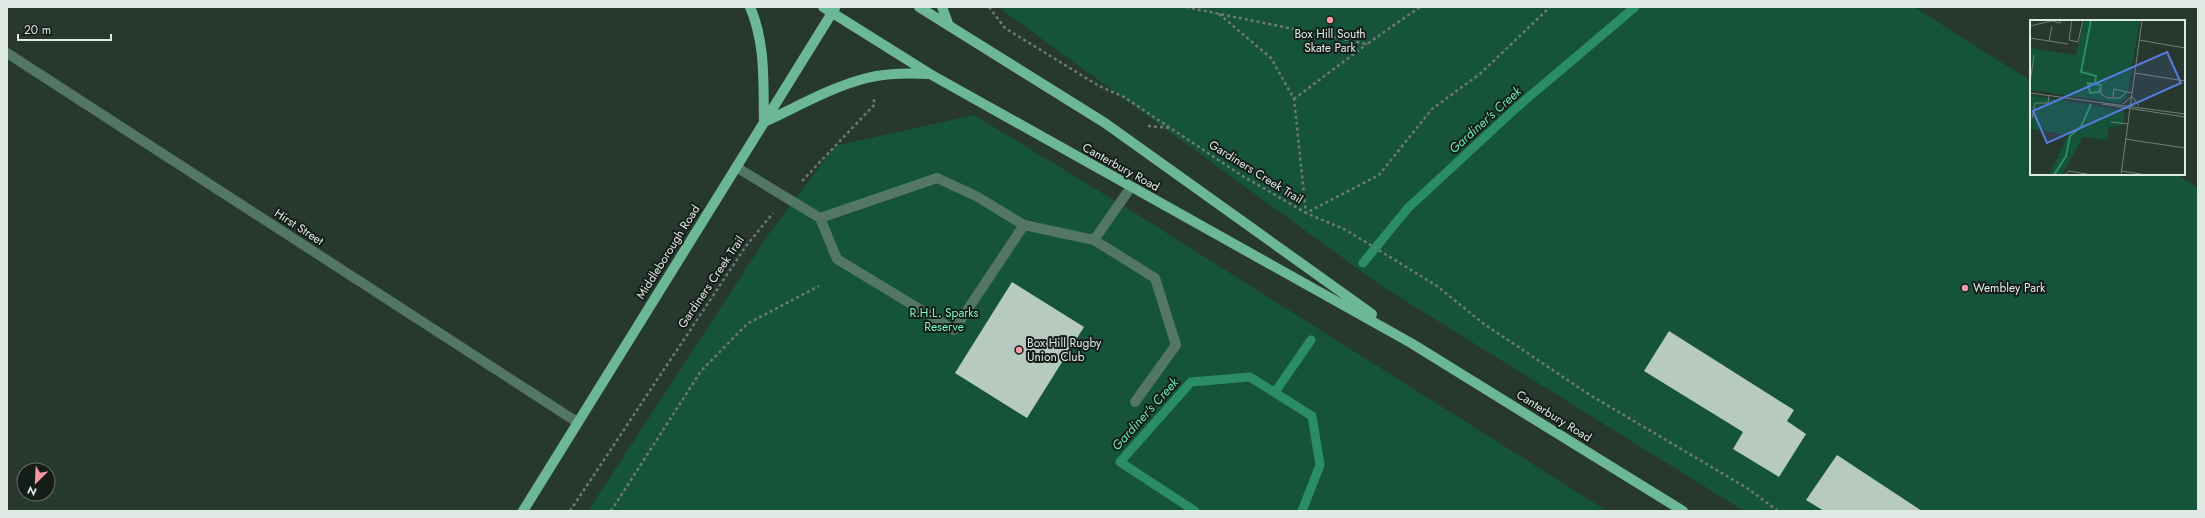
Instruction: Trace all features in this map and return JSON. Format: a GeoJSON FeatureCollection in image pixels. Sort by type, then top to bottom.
{"type":"FeatureCollection","features":[{"type":"Feature","properties":{"kind":"main road"},"geometry":{"type":"LineString","coordinates":[[750,7],[763,50],[764,122],[835,90],[866,78],[902,73],[930,74]]}},
{"type":"Feature","properties":{"kind":"main road","name":"Canterbury Road"},"geometry":{"type":"LineString","coordinates":[[823,7],[834,10],[930,74],[1411,342],[1683,511]]}},
{"type":"Feature","properties":{"kind":"main road","name":"Canterbury Road"},"geometry":{"type":"LineString","coordinates":[[919,7],[1105,123],[1411,342]]}},
{"type":"Feature","properties":{"kind":"main road"},"geometry":{"type":"LineString","coordinates":[[942,7],[949,26]]}},
{"type":"Feature","properties":{"kind":"main road","name":"Middleborough Road"},"geometry":{"type":"LineString","coordinates":[[524,511],[577,422],[834,10]]}},
{"type":"Feature","properties":{"kind":"street","name":"Hirst Street"},"geometry":{"type":"LineString","coordinates":[[7,53],[577,422]]}},
{"type":"Feature","properties":{"kind":"street"},"geometry":{"type":"LineString","coordinates":[[736,167],[820,218],[837,259],[954,330],[1024,225]]}},
{"type":"Feature","properties":{"kind":"street"},"geometry":{"type":"LineString","coordinates":[[820,218],[937,178],[976,196],[1024,225],[1094,240],[1155,278],[1176,345],[1135,402]]}},
{"type":"Feature","properties":{"kind":"street"},"geometry":{"type":"LineString","coordinates":[[1094,240],[1131,187]]}},
{"type":"Feature","properties":{"kind":"path","name":"Gardiners Creek Trail"},"geometry":{"type":"LineString","coordinates":[[989,7],[1005,28],[1099,86],[1124,97],[1241,175],[1306,213],[1379,175],[1432,109],[1480,73],[1550,7]]}},
{"type":"Feature","properties":{"kind":"path"},"geometry":{"type":"LineString","coordinates":[[1186,7],[1367,44]]}},
{"type":"Feature","properties":{"kind":"path"},"geometry":{"type":"LineString","coordinates":[[1294,99],[1367,44],[1420,7]]}},
{"type":"Feature","properties":{"kind":"path"},"geometry":{"type":"LineString","coordinates":[[1219,14],[1271,58],[1294,99],[1306,213],[1358,238],[1437,286],[1484,324],[1590,395],[1747,488],[1778,511]]}},
{"type":"Feature","properties":{"kind":"path","name":"Gardiners Creek Trail"},"geometry":{"type":"LineString","coordinates":[[570,511],[746,246],[786,198],[875,104],[866,78]]}},
{"type":"Feature","properties":{"kind":"path"},"geometry":{"type":"LineString","coordinates":[[611,511],[701,371],[747,324],[819,286]]}},
{"type":"Feature","properties":{"kind":"green space"},"geometry":{"type":"Polygon","coordinates":[[[998,7],[1914,7],[2030,80],[2030,175],[2178,175],[2198,188],[2198,511],[1744,511],[1380,285],[998,7]]]}},
{"type":"Feature","properties":{"kind":"green space","name":"R.H.L. Sparks Reserve"},"geometry":{"type":"Polygon","coordinates":[[[974,115],[1135,213],[1607,511],[588,511],[768,235],[835,146],[974,115]]]}},
{"type":"Feature","properties":{"kind":"building","name":"Box Hill Rugby Union Club"},"geometry":{"type":"Polygon","coordinates":[[[1012,282],[1084,327],[1027,418],[955,373],[1012,282]]]}},
{"type":"Feature","properties":{"kind":"building"},"geometry":{"type":"Polygon","coordinates":[[[1669,331],[1794,410],[1787,421],[1806,434],[1779,477],[1733,449],[1743,432],[1644,371],[1669,331]]]}},
{"type":"Feature","properties":{"kind":"building"},"geometry":{"type":"Polygon","coordinates":[[[1837,455],[1922,511],[1824,511],[1806,500],[1837,455]]]}},
{"type":"Feature","properties":{"kind":"waterway","name":"Gardiner's Creek"},"geometry":{"type":"LineString","coordinates":[[1363,263],[1408,208],[1516,108],[1635,7]]}},
{"type":"Feature","properties":{"kind":"waterway","name":"Gardiner's Creek"},"geometry":{"type":"LineString","coordinates":[[1275,392],[1311,340]]}},
{"type":"Feature","properties":{"kind":"waterway","name":"Gardiner's Creek"},"geometry":{"type":"LineString","coordinates":[[1195,511],[1120,462],[1191,382],[1250,377],[1312,416],[1320,465],[1302,511]]}},
{"type":"Feature","properties":{"kind":"place","name":"Box Hill South Skate Park"},"geometry":{"type":"Point","coordinates":[1330,20]}},
{"type":"Feature","properties":{"kind":"place","name":"Wembley Park"},"geometry":{"type":"Point","coordinates":[1965,288]}},
{"type":"Feature","properties":{"kind":"place","name":"Box Hill Rugby Union Club"},"geometry":{"type":"Point","coordinates":[1019,350]}}]}
